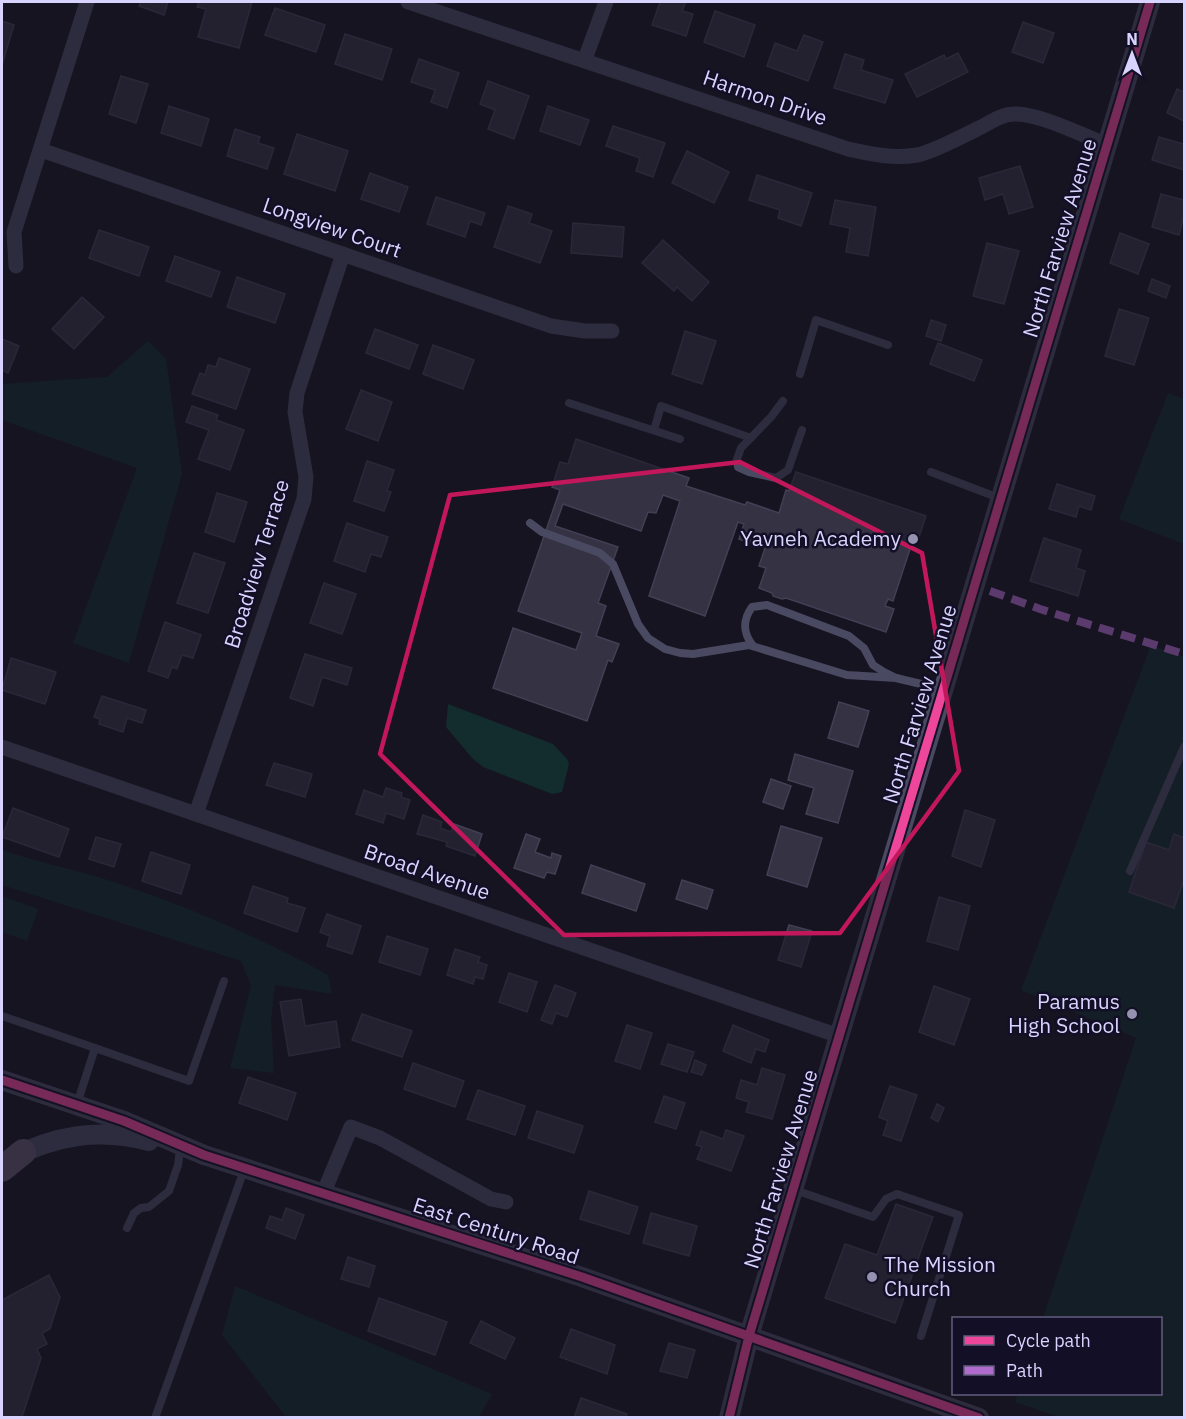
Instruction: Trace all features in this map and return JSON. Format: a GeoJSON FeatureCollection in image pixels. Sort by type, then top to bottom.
{"type":"FeatureCollection","features":[{"type":"Feature","properties":{"kind":"highway"},"geometry":{"type":"LineString","coordinates":[[2,1169],[12,1157]]}},
{"type":"Feature","properties":{"kind":"street"},"geometry":{"type":"LineString","coordinates":[[16,266],[14,232],[87,2]]}},
{"type":"Feature","properties":{"kind":"street","name":"Harmon Drive"},"geometry":{"type":"LineString","coordinates":[[408,2],[848,149],[870,154],[896,157],[919,154],[980,128],[997,118],[1014,114],[1035,117],[1107,145]]}},
{"type":"Feature","properties":{"kind":"street"},"geometry":{"type":"LineString","coordinates":[[585,60],[606,2]]}},
{"type":"Feature","properties":{"kind":"street","name":"North Farview Avenue"},"geometry":{"type":"LineString","coordinates":[[729,1418],[749,1336],[1150,2]]}},
{"type":"Feature","properties":{"kind":"street","name":"Longview Court"},"geometry":{"type":"LineString","coordinates":[[41,150],[551,326],[585,332],[612,331]]}},
{"type":"Feature","properties":{"kind":"street","name":"Broadview Terrace"},"geometry":{"type":"LineString","coordinates":[[196,814],[304,499],[306,477],[295,412],[297,393],[343,254]]}},
{"type":"Feature","properties":{"kind":"street","name":"Broad Avenue"},"geometry":{"type":"LineString","coordinates":[[2,747],[839,1036]]}},
{"type":"Feature","properties":{"kind":"street","name":"East Century Road"},"geometry":{"type":"LineString","coordinates":[[2,1080],[124,1121],[204,1155],[582,1277],[979,1418]]}},
{"type":"Feature","properties":{"kind":"street"},"geometry":{"type":"LineString","coordinates":[[323,1194],[351,1127],[380,1138],[491,1199],[506,1202]]}},
{"type":"Feature","properties":{"kind":"street","name":"East Century Road"},"geometry":{"type":"LineString","coordinates":[[12,1157],[59,1138],[97,1134],[133,1137],[204,1155]]}},
{"type":"Feature","properties":{"kind":"lane"},"geometry":{"type":"LineString","coordinates":[[800,375],[816,320],[888,345]]}},
{"type":"Feature","properties":{"kind":"lane"},"geometry":{"type":"LineString","coordinates":[[783,401],[741,448],[737,459],[738,467],[776,478],[788,470],[802,430]]}},
{"type":"Feature","properties":{"kind":"lane"},"geometry":{"type":"LineString","coordinates":[[569,403],[680,440]]}},
{"type":"Feature","properties":{"kind":"lane"},"geometry":{"type":"LineString","coordinates":[[654,430],[661,406],[751,438]]}},
{"type":"Feature","properties":{"kind":"lane"},"geometry":{"type":"LineString","coordinates":[[931,472],[1001,498]]}},
{"type":"Feature","properties":{"kind":"lane"},"geometry":{"type":"LineString","coordinates":[[530,523],[542,532],[600,553],[613,564],[638,624],[648,638],[665,649],[693,654],[753,646],[847,675],[896,678],[943,689]]}},
{"type":"Feature","properties":{"kind":"lane"},"geometry":{"type":"LineString","coordinates":[[753,646],[746,637],[745,617],[752,607],[766,605],[849,636],[864,648],[873,664],[896,678]]}},
{"type":"Feature","properties":{"kind":"lane"},"geometry":{"type":"LineString","coordinates":[[1130,871],[1185,747]]}},
{"type":"Feature","properties":{"kind":"lane"},"geometry":{"type":"LineString","coordinates":[[2,1016],[189,1081],[224,981]]}},
{"type":"Feature","properties":{"kind":"lane"},"geometry":{"type":"LineString","coordinates":[[76,1105],[95,1048]]}},
{"type":"Feature","properties":{"kind":"lane"},"geometry":{"type":"LineString","coordinates":[[127,1228],[134,1213],[141,1208],[149,1207],[169,1191],[178,1165],[180,1150]]}},
{"type":"Feature","properties":{"kind":"lane"},"geometry":{"type":"LineString","coordinates":[[155,1418],[244,1168]]}},
{"type":"Feature","properties":{"kind":"lane"},"geometry":{"type":"LineString","coordinates":[[794,1190],[873,1217],[886,1199],[897,1194],[959,1215],[921,1336]]}},
{"type":"Feature","properties":{"kind":"highlighted area"},"geometry":{"type":"Polygon","coordinates":[[[740,462],[922,553],[959,771],[840,933],[564,935],[380,754],[450,495],[740,462]]]}},
{"type":"Feature","properties":{"kind":"green space"},"geometry":{"type":"Polygon","coordinates":[[[148,341],[166,359],[182,474],[129,663],[73,643],[137,468],[2,420],[2,384],[107,377],[148,341]]]}},
{"type":"Feature","properties":{"kind":"green space"},"geometry":{"type":"Polygon","coordinates":[[[1168,393],[1184,399],[1184,544],[1119,519],[1168,393]]]}},
{"type":"Feature","properties":{"kind":"green space","name":"Paramus High School"},"geometry":{"type":"Polygon","coordinates":[[[1151,645],[1184,657],[1184,1417],[1059,1417],[1015,1402],[1018,1395],[1162,1395],[1162,1317],[1043,1317],[1136,1038],[1021,990],[1151,645]]]}},
{"type":"Feature","properties":{"kind":"green space"},"geometry":{"type":"Polygon","coordinates":[[[448,704],[553,744],[569,764],[562,792],[552,794],[483,767],[473,759],[446,727],[448,704]]]}},
{"type":"Feature","properties":{"kind":"green space"},"geometry":{"type":"Polygon","coordinates":[[[2,850],[117,883],[224,924],[328,975],[332,994],[275,985],[271,1020],[274,1073],[230,1068],[251,986],[241,961],[2,885],[2,850]]]}},
{"type":"Feature","properties":{"kind":"green space"},"geometry":{"type":"Polygon","coordinates":[[[2,896],[38,909],[27,941],[2,932],[2,896]]]}},
{"type":"Feature","properties":{"kind":"green space"},"geometry":{"type":"Polygon","coordinates":[[[235,1286],[492,1394],[479,1417],[286,1417],[222,1335],[235,1286]]]}},
{"type":"Feature","properties":{"kind":"building"},"geometry":{"type":"Polygon","coordinates":[[[141,2],[168,2],[164,15],[139,6],[141,2]]]}},
{"type":"Feature","properties":{"kind":"building"},"geometry":{"type":"Polygon","coordinates":[[[199,2],[252,2],[239,48],[198,37],[206,9],[197,7],[199,2]]]}},
{"type":"Feature","properties":{"kind":"building"},"geometry":{"type":"Polygon","coordinates":[[[660,2],[686,2],[682,11],[693,14],[686,36],[652,25],[660,2]]]}},
{"type":"Feature","properties":{"kind":"building"},"geometry":{"type":"Polygon","coordinates":[[[275,8],[325,25],[316,52],[265,35],[275,8]]]}},
{"type":"Feature","properties":{"kind":"building"},"geometry":{"type":"Polygon","coordinates":[[[715,11],[755,25],[744,57],[704,42],[715,11]]]}},
{"type":"Feature","properties":{"kind":"building"},"geometry":{"type":"Polygon","coordinates":[[[2,21],[14,25],[2,65],[2,21]]]}},
{"type":"Feature","properties":{"kind":"building"},"geometry":{"type":"Polygon","coordinates":[[[1023,22],[1054,33],[1043,63],[1012,52],[1023,22]]]}},
{"type":"Feature","properties":{"kind":"building"},"geometry":{"type":"Polygon","coordinates":[[[345,34],[392,49],[382,80],[335,64],[345,34]]]}},
{"type":"Feature","properties":{"kind":"building"},"geometry":{"type":"Polygon","coordinates":[[[804,35],[823,42],[808,81],[767,66],[775,43],[797,51],[804,35]]]}},
{"type":"Feature","properties":{"kind":"building"},"geometry":{"type":"Polygon","coordinates":[[[958,53],[968,72],[917,97],[905,74],[944,55],[946,59],[958,53]]]}},
{"type":"Feature","properties":{"kind":"building"},"geometry":{"type":"Polygon","coordinates":[[[845,54],[864,60],[861,70],[893,80],[885,103],[834,88],[845,54]]]}},
{"type":"Feature","properties":{"kind":"building"},"geometry":{"type":"Polygon","coordinates":[[[419,59],[459,73],[447,108],[431,102],[435,90],[411,82],[419,59]]]}},
{"type":"Feature","properties":{"kind":"building"},"geometry":{"type":"Polygon","coordinates":[[[121,76],[148,84],[136,123],[109,114],[121,76]]]}},
{"type":"Feature","properties":{"kind":"building"},"geometry":{"type":"Polygon","coordinates":[[[488,81],[529,96],[514,139],[488,129],[495,110],[480,104],[488,81]]]}},
{"type":"Feature","properties":{"kind":"building"},"geometry":{"type":"Polygon","coordinates":[[[1177,89],[1184,92],[1184,121],[1167,113],[1177,89]]]}},
{"type":"Feature","properties":{"kind":"building"},"geometry":{"type":"Polygon","coordinates":[[[169,106],[209,119],[201,146],[161,133],[169,106]]]}},
{"type":"Feature","properties":{"kind":"building"},"geometry":{"type":"Polygon","coordinates":[[[548,106],[589,120],[580,145],[540,131],[548,106]]]}},
{"type":"Feature","properties":{"kind":"building"},"geometry":{"type":"Polygon","coordinates":[[[613,126],[665,143],[653,177],[636,171],[640,158],[606,146],[613,126]]]}},
{"type":"Feature","properties":{"kind":"building"},"geometry":{"type":"Polygon","coordinates":[[[235,129],[260,137],[258,143],[274,148],[267,169],[227,156],[235,129]]]}},
{"type":"Feature","properties":{"kind":"building"},"geometry":{"type":"Polygon","coordinates":[[[297,134],[348,151],[335,191],[284,174],[297,134]]]}},
{"type":"Feature","properties":{"kind":"building"},"geometry":{"type":"Polygon","coordinates":[[[1159,137],[1184,144],[1184,170],[1152,160],[1159,137]]]}},
{"type":"Feature","properties":{"kind":"building"},"geometry":{"type":"Polygon","coordinates":[[[687,151],[729,172],[714,203],[672,183],[687,151]]]}},
{"type":"Feature","properties":{"kind":"building"},"geometry":{"type":"Polygon","coordinates":[[[1020,166],[1033,207],[1009,214],[1003,194],[985,200],[979,178],[1020,166]]]}},
{"type":"Feature","properties":{"kind":"building"},"geometry":{"type":"Polygon","coordinates":[[[370,173],[408,187],[399,212],[361,199],[370,173]]]}},
{"type":"Feature","properties":{"kind":"building"},"geometry":{"type":"Polygon","coordinates":[[[757,175],[812,193],[801,226],[778,218],[780,210],[749,200],[757,175]]]}},
{"type":"Feature","properties":{"kind":"building"},"geometry":{"type":"Polygon","coordinates":[[[1161,194],[1184,200],[1184,215],[1179,235],[1152,227],[1161,194]]]}},
{"type":"Feature","properties":{"kind":"building"},"geometry":{"type":"Polygon","coordinates":[[[436,197],[485,213],[481,225],[470,221],[465,237],[427,224],[436,197]]]}},
{"type":"Feature","properties":{"kind":"building"},"geometry":{"type":"Polygon","coordinates":[[[835,200],[876,207],[868,256],[846,252],[850,228],[830,224],[835,200]]]}},
{"type":"Feature","properties":{"kind":"building"},"geometry":{"type":"Polygon","coordinates":[[[508,206],[532,214],[529,223],[552,231],[540,263],[494,247],[508,206]]]}},
{"type":"Feature","properties":{"kind":"building"},"geometry":{"type":"Polygon","coordinates":[[[573,223],[624,227],[622,257],[571,253],[573,223]]]}},
{"type":"Feature","properties":{"kind":"building"},"geometry":{"type":"Polygon","coordinates":[[[99,230],[149,247],[139,276],[89,258],[99,230]]]}},
{"type":"Feature","properties":{"kind":"building"},"geometry":{"type":"Polygon","coordinates":[[[1120,233],[1149,244],[1138,274],[1110,263],[1120,233]]]}},
{"type":"Feature","properties":{"kind":"building"},"geometry":{"type":"Polygon","coordinates":[[[663,240],[709,282],[692,301],[677,287],[674,291],[642,263],[663,240]]]}},
{"type":"Feature","properties":{"kind":"building"},"geometry":{"type":"Polygon","coordinates":[[[987,243],[1019,251],[1004,304],[973,296],[987,243]]]}},
{"type":"Feature","properties":{"kind":"building"},"geometry":{"type":"Polygon","coordinates":[[[175,256],[220,272],[211,297],[166,281],[175,256]]]}},
{"type":"Feature","properties":{"kind":"building"},"geometry":{"type":"Polygon","coordinates":[[[237,277],[285,294],[275,323],[227,307],[237,277]]]}},
{"type":"Feature","properties":{"kind":"building"},"geometry":{"type":"Polygon","coordinates":[[[1152,279],[1170,286],[1166,298],[1148,291],[1152,279]]]}},
{"type":"Feature","properties":{"kind":"building"},"geometry":{"type":"Polygon","coordinates":[[[82,297],[104,317],[74,349],[52,329],[82,297]]]}},
{"type":"Feature","properties":{"kind":"building"},"geometry":{"type":"Polygon","coordinates":[[[1119,309],[1149,318],[1134,365],[1105,356],[1119,309]]]}},
{"type":"Feature","properties":{"kind":"building"},"geometry":{"type":"Polygon","coordinates":[[[931,320],[946,325],[941,341],[926,336],[931,320]]]}},
{"type":"Feature","properties":{"kind":"building"},"geometry":{"type":"Polygon","coordinates":[[[375,329],[418,345],[409,369],[366,353],[375,329]]]}},
{"type":"Feature","properties":{"kind":"building"},"geometry":{"type":"Polygon","coordinates":[[[685,331],[716,341],[702,384],[672,374],[685,331]]]}},
{"type":"Feature","properties":{"kind":"building"},"geometry":{"type":"Polygon","coordinates":[[[2,339],[19,346],[8,373],[2,370],[2,339]]]}},
{"type":"Feature","properties":{"kind":"building"},"geometry":{"type":"Polygon","coordinates":[[[938,343],[982,360],[974,381],[930,364],[938,343]]]}},
{"type":"Feature","properties":{"kind":"building"},"geometry":{"type":"Polygon","coordinates":[[[433,345],[474,360],[463,389],[423,374],[433,345]]]}},
{"type":"Feature","properties":{"kind":"building"},"geometry":{"type":"Polygon","coordinates":[[[219,358],[250,369],[236,409],[192,394],[200,373],[205,375],[208,365],[216,367],[219,358]]]}},
{"type":"Feature","properties":{"kind":"building"},"geometry":{"type":"Polygon","coordinates":[[[361,390],[392,402],[378,441],[346,429],[361,390]]]}},
{"type":"Feature","properties":{"kind":"building"},"geometry":{"type":"Polygon","coordinates":[[[192,406],[218,415],[216,420],[244,430],[230,470],[198,459],[209,430],[186,422],[192,406]]]}},
{"type":"Feature","properties":{"kind":"building"},"geometry":{"type":"Polygon","coordinates":[[[576,439],[689,478],[686,486],[779,513],[786,490],[789,491],[796,472],[926,516],[918,540],[909,537],[907,545],[911,546],[893,601],[888,599],[885,606],[894,609],[886,632],[786,598],[773,596],[772,593],[759,588],[766,568],[759,566],[765,548],[739,539],[744,524],[738,522],[705,616],[649,596],[680,501],[663,495],[656,513],[648,512],[641,531],[563,504],[555,526],[618,547],[598,603],[606,606],[596,636],[619,644],[612,662],[608,660],[587,721],[493,688],[513,628],[576,650],[582,633],[518,611],[560,490],[552,487],[560,462],[568,464],[576,439]]]}},
{"type":"Feature","properties":{"kind":"building"},"geometry":{"type":"Polygon","coordinates":[[[367,461],[394,470],[387,491],[391,492],[384,511],[354,501],[367,461]]]}},
{"type":"Feature","properties":{"kind":"building"},"geometry":{"type":"Polygon","coordinates":[[[1057,484],[1095,496],[1091,510],[1079,506],[1076,517],[1049,509],[1057,484]]]}},
{"type":"Feature","properties":{"kind":"building"},"geometry":{"type":"Polygon","coordinates":[[[217,493],[247,502],[234,542],[205,532],[217,493]]]}},
{"type":"Feature","properties":{"kind":"building"},"geometry":{"type":"Polygon","coordinates":[[[347,523],[388,537],[381,557],[371,554],[365,572],[334,561],[347,523]]]}},
{"type":"Feature","properties":{"kind":"building"},"geometry":{"type":"Polygon","coordinates":[[[1044,538],[1081,550],[1076,568],[1085,571],[1078,596],[1030,581],[1044,538]]]}},
{"type":"Feature","properties":{"kind":"building"},"geometry":{"type":"Polygon","coordinates":[[[194,553],[225,563],[208,613],[177,603],[194,553]]]}},
{"type":"Feature","properties":{"kind":"building"},"geometry":{"type":"Polygon","coordinates":[[[324,583],[356,594],[342,634],[310,623],[324,583]]]}},
{"type":"Feature","properties":{"kind":"building"},"geometry":{"type":"Polygon","coordinates":[[[165,622],[201,635],[193,658],[182,655],[177,669],[172,667],[168,678],[148,671],[165,622]]]}},
{"type":"Feature","properties":{"kind":"building"},"geometry":{"type":"Polygon","coordinates":[[[305,654],[352,668],[347,685],[322,677],[313,706],[290,698],[305,654]]]}},
{"type":"Feature","properties":{"kind":"building"},"geometry":{"type":"Polygon","coordinates":[[[11,658],[56,672],[45,704],[2,690],[11,658]]]}},
{"type":"Feature","properties":{"kind":"building"},"geometry":{"type":"Polygon","coordinates":[[[102,696],[146,710],[142,723],[127,718],[123,732],[99,724],[100,719],[94,717],[102,696]]]}},
{"type":"Feature","properties":{"kind":"building"},"geometry":{"type":"Polygon","coordinates":[[[839,702],[869,711],[858,747],[828,738],[839,702]]]}},
{"type":"Feature","properties":{"kind":"building"},"geometry":{"type":"Polygon","coordinates":[[[795,754],[853,771],[838,823],[806,814],[814,788],[788,780],[795,754]]]}},
{"type":"Feature","properties":{"kind":"building"},"geometry":{"type":"Polygon","coordinates":[[[274,763],[312,774],[305,797],[266,785],[274,763]]]}},
{"type":"Feature","properties":{"kind":"building"},"geometry":{"type":"Polygon","coordinates":[[[771,779],[791,786],[783,809],[763,802],[771,779]]]}},
{"type":"Feature","properties":{"kind":"building"},"geometry":{"type":"Polygon","coordinates":[[[386,788],[402,793],[401,797],[410,800],[404,819],[386,813],[383,823],[356,814],[364,790],[383,797],[386,788]]]}},
{"type":"Feature","properties":{"kind":"building"},"geometry":{"type":"Polygon","coordinates":[[[13,808],[69,829],[59,857],[2,837],[13,808]]]}},
{"type":"Feature","properties":{"kind":"building"},"geometry":{"type":"Polygon","coordinates":[[[965,810],[995,820],[981,867],[952,856],[965,810]]]}},
{"type":"Feature","properties":{"kind":"building"},"geometry":{"type":"Polygon","coordinates":[[[423,815],[442,822],[440,828],[451,832],[454,824],[482,834],[475,856],[446,846],[447,842],[417,834],[423,815]]]}},
{"type":"Feature","properties":{"kind":"building"},"geometry":{"type":"Polygon","coordinates":[[[781,826],[822,838],[807,887],[767,875],[781,826]]]}},
{"type":"Feature","properties":{"kind":"building"},"geometry":{"type":"Polygon","coordinates":[[[526,834],[540,839],[535,852],[551,858],[552,853],[561,856],[555,874],[547,872],[544,878],[514,868],[526,834]]]}},
{"type":"Feature","properties":{"kind":"building"},"geometry":{"type":"Polygon","coordinates":[[[1174,834],[1184,838],[1184,879],[1174,908],[1129,892],[1146,842],[1169,850],[1174,834]]]}},
{"type":"Feature","properties":{"kind":"building"},"geometry":{"type":"Polygon","coordinates":[[[96,837],[121,844],[114,867],[89,859],[96,837]]]}},
{"type":"Feature","properties":{"kind":"building"},"geometry":{"type":"Polygon","coordinates":[[[151,852],[190,865],[181,894],[142,881],[151,852]]]}},
{"type":"Feature","properties":{"kind":"building"},"geometry":{"type":"Polygon","coordinates":[[[591,865],[645,884],[636,911],[582,893],[591,865]]]}},
{"type":"Feature","properties":{"kind":"building"},"geometry":{"type":"Polygon","coordinates":[[[682,880],[713,890],[707,909],[676,899],[682,880]]]}},
{"type":"Feature","properties":{"kind":"building"},"geometry":{"type":"Polygon","coordinates":[[[253,886],[288,898],[287,903],[305,908],[297,932],[244,913],[253,886]]]}},
{"type":"Feature","properties":{"kind":"building"},"geometry":{"type":"Polygon","coordinates":[[[939,897],[970,906],[958,950],[927,941],[939,897]]]}},
{"type":"Feature","properties":{"kind":"building"},"geometry":{"type":"Polygon","coordinates":[[[327,914],[361,926],[352,954],[327,946],[330,936],[320,932],[327,914]]]}},
{"type":"Feature","properties":{"kind":"building"},"geometry":{"type":"Polygon","coordinates":[[[789,925],[812,931],[801,967],[778,960],[789,925]]]}},
{"type":"Feature","properties":{"kind":"building"},"geometry":{"type":"Polygon","coordinates":[[[387,936],[428,949],[420,975],[379,962],[387,936]]]}},
{"type":"Feature","properties":{"kind":"building"},"geometry":{"type":"Polygon","coordinates":[[[455,949],[480,957],[478,962],[487,965],[483,979],[475,977],[473,984],[447,975],[455,949]]]}},
{"type":"Feature","properties":{"kind":"building"},"geometry":{"type":"Polygon","coordinates":[[[509,973],[537,982],[527,1012],[499,1002],[509,973]]]}},
{"type":"Feature","properties":{"kind":"building"},"geometry":{"type":"Polygon","coordinates":[[[555,985],[576,993],[567,1017],[556,1013],[552,1024],[541,1020],[555,985]]]}},
{"type":"Feature","properties":{"kind":"building"},"geometry":{"type":"Polygon","coordinates":[[[934,986],[970,999],[954,1045],[919,1032],[934,986]]]}},
{"type":"Feature","properties":{"kind":"building"},"geometry":{"type":"Polygon","coordinates":[[[301,999],[305,1026],[336,1021],[340,1047],[289,1056],[280,1002],[301,999]]]}},
{"type":"Feature","properties":{"kind":"building"},"geometry":{"type":"Polygon","coordinates":[[[362,1014],[412,1031],[402,1057],[352,1040],[362,1014]]]}},
{"type":"Feature","properties":{"kind":"building"},"geometry":{"type":"Polygon","coordinates":[[[627,1025],[652,1033],[640,1069],[615,1061],[627,1025]]]}},
{"type":"Feature","properties":{"kind":"building"},"geometry":{"type":"Polygon","coordinates":[[[733,1025],[769,1040],[765,1052],[756,1049],[751,1063],[723,1051],[733,1025]]]}},
{"type":"Feature","properties":{"kind":"building"},"geometry":{"type":"Polygon","coordinates":[[[668,1044],[694,1052],[687,1072],[661,1064],[668,1044]]]}},
{"type":"Feature","properties":{"kind":"building"},"geometry":{"type":"Polygon","coordinates":[[[695,1060],[706,1065],[702,1075],[691,1072],[695,1060]]]}},
{"type":"Feature","properties":{"kind":"building"},"geometry":{"type":"Polygon","coordinates":[[[413,1063],[464,1081],[455,1107],[404,1089],[413,1063]]]}},
{"type":"Feature","properties":{"kind":"building"},"geometry":{"type":"Polygon","coordinates":[[[762,1068],[785,1075],[772,1119],[746,1112],[749,1102],[736,1098],[741,1080],[757,1085],[762,1068]]]}},
{"type":"Feature","properties":{"kind":"building"},"geometry":{"type":"Polygon","coordinates":[[[248,1077],[296,1093],[287,1120],[239,1103],[248,1077]]]}},
{"type":"Feature","properties":{"kind":"building"},"geometry":{"type":"Polygon","coordinates":[[[890,1086],[917,1095],[901,1141],[883,1135],[888,1121],[879,1117],[890,1086]]]}},
{"type":"Feature","properties":{"kind":"building"},"geometry":{"type":"Polygon","coordinates":[[[478,1090],[525,1106],[515,1135],[467,1119],[478,1090]]]}},
{"type":"Feature","properties":{"kind":"building"},"geometry":{"type":"Polygon","coordinates":[[[664,1096],[685,1103],[676,1129],[655,1122],[664,1096]]]}},
{"type":"Feature","properties":{"kind":"building"},"geometry":{"type":"Polygon","coordinates":[[[937,1104],[944,1108],[938,1122],[931,1118],[937,1104]]]}},
{"type":"Feature","properties":{"kind":"building"},"geometry":{"type":"Polygon","coordinates":[[[537,1111],[583,1126],[574,1153],[528,1138],[537,1111]]]}},
{"type":"Feature","properties":{"kind":"building"},"geometry":{"type":"Polygon","coordinates":[[[726,1130],[744,1136],[731,1171],[697,1159],[702,1147],[696,1145],[701,1131],[723,1139],[726,1130]]]}},
{"type":"Feature","properties":{"kind":"building"},"geometry":{"type":"Polygon","coordinates":[[[589,1191],[638,1207],[629,1234],[580,1219],[589,1191]]]}},
{"type":"Feature","properties":{"kind":"building","name":"The Mission Church"},"geometry":{"type":"Polygon","coordinates":[[[896,1204],[933,1217],[895,1323],[825,1298],[845,1244],[877,1255],[896,1204]]]}},
{"type":"Feature","properties":{"kind":"building"},"geometry":{"type":"Polygon","coordinates":[[[286,1208],[304,1215],[295,1239],[266,1228],[270,1216],[282,1220],[286,1208]]]}},
{"type":"Feature","properties":{"kind":"building"},"geometry":{"type":"Polygon","coordinates":[[[651,1213],[697,1226],[689,1256],[643,1243],[651,1213]]]}},
{"type":"Feature","properties":{"kind":"building"},"geometry":{"type":"Polygon","coordinates":[[[348,1257],[375,1266],[369,1287],[341,1279],[348,1257]]]}},
{"type":"Feature","properties":{"kind":"building"},"geometry":{"type":"Polygon","coordinates":[[[49,1275],[60,1297],[50,1329],[42,1333],[47,1344],[37,1349],[41,1358],[22,1417],[2,1418],[2,1300],[49,1275]]]}},
{"type":"Feature","properties":{"kind":"building"},"geometry":{"type":"Polygon","coordinates":[[[379,1298],[447,1322],[435,1355],[368,1331],[379,1298]]]}},
{"type":"Feature","properties":{"kind":"building"},"geometry":{"type":"Polygon","coordinates":[[[481,1321],[515,1338],[505,1359],[470,1343],[481,1321]]]}},
{"type":"Feature","properties":{"kind":"building"},"geometry":{"type":"Polygon","coordinates":[[[571,1329],[615,1345],[607,1374],[560,1357],[571,1329]]]}},
{"type":"Feature","properties":{"kind":"building"},"geometry":{"type":"Polygon","coordinates":[[[669,1343],[695,1350],[687,1378],[660,1371],[669,1343]]]}},
{"type":"Feature","properties":{"kind":"building"},"geometry":{"type":"Polygon","coordinates":[[[581,1398],[627,1414],[626,1418],[574,1418],[581,1398]]]}},
{"type":"Feature","properties":{"kind":"marked path"},"geometry":{"type":"LineString","coordinates":[[990,591],[1184,654]]}},
{"type":"Feature","properties":{"kind":"cycle path"},"geometry":{"type":"LineString","coordinates":[[729,1418],[749,1336],[1150,2]]}},
{"type":"Feature","properties":{"kind":"cycle path"},"geometry":{"type":"LineString","coordinates":[[2,1080],[124,1121],[204,1155],[582,1277],[979,1418]]}},
{"type":"Feature","properties":{"kind":"place","name":"Yavneh Academy"},"geometry":{"type":"Point","coordinates":[913,539]}},
{"type":"Feature","properties":{"kind":"place","name":"Paramus High School"},"geometry":{"type":"Point","coordinates":[1132,1014]}},
{"type":"Feature","properties":{"kind":"place","name":"The Mission Church"},"geometry":{"type":"Point","coordinates":[872,1277]}}]}
